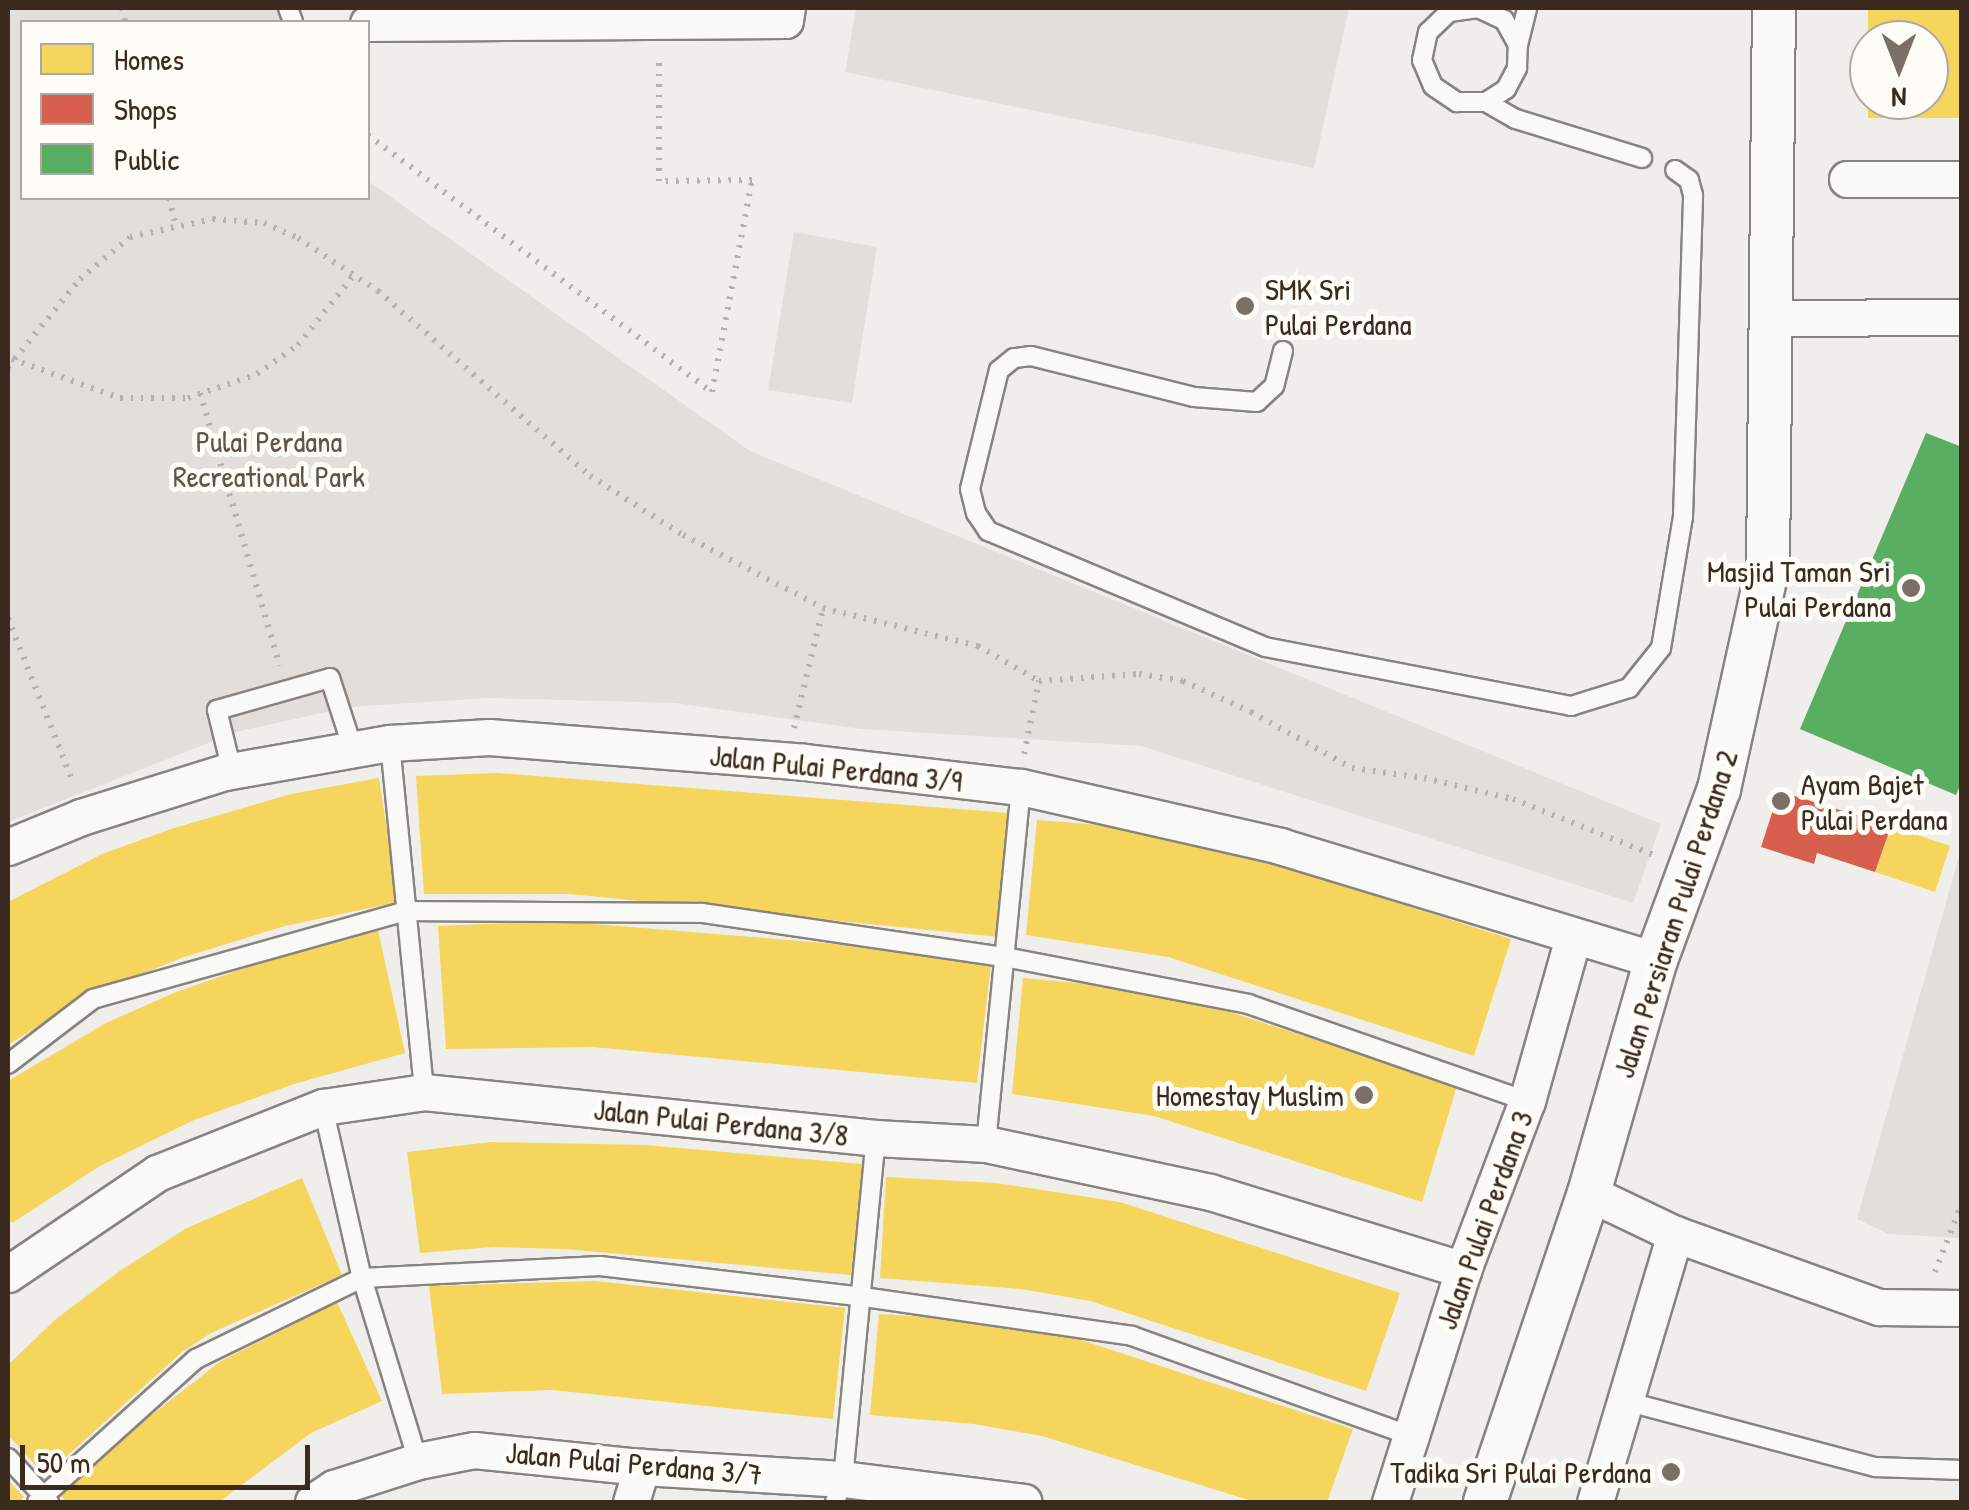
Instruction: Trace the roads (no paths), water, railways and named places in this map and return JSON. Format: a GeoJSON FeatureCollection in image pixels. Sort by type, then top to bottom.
{"type":"FeatureCollection","features":[{"type":"Feature","properties":{"kind":"street","name":"Jalan Persiaran Pulai Perdana 2"},"geometry":{"type":"LineString","coordinates":[[1486,1502],[1590,1193],[1656,960],[1719,789],[1768,567],[1774,8]]}},
{"type":"Feature","properties":{"kind":"street"},"geometry":{"type":"LineString","coordinates":[[370,23],[659,21],[786,14]]}},
{"type":"Feature","properties":{"kind":"street"},"geometry":{"type":"LineString","coordinates":[[1847,178],[1962,179]]}},
{"type":"Feature","properties":{"kind":"street"},"geometry":{"type":"LineString","coordinates":[[1773,318],[1962,317]]}},
{"type":"Feature","properties":{"kind":"street","name":"Jalan Pulai Perdana 3/9"},"geometry":{"type":"LineString","coordinates":[[8,847],[81,817],[232,770],[390,743],[490,737],[789,761],[1021,787],[1280,846],[1656,960]]}},
{"type":"Feature","properties":{"kind":"street","name":"Jalan Pulai Perdana 3"},"geometry":{"type":"LineString","coordinates":[[1390,1502],[1463,1270],[1527,1101],[1573,937]]}},
{"type":"Feature","properties":{"kind":"street","name":"Jalan Pulai Perdana 3/8"},"geometry":{"type":"LineString","coordinates":[[8,1274],[157,1173],[323,1108],[424,1092],[876,1138],[986,1144],[1210,1192],[1463,1270]]}},
{"type":"Feature","properties":{"kind":"street"},"geometry":{"type":"LineString","coordinates":[[1590,1193],[1675,1234],[1879,1307],[1962,1308]]}},
{"type":"Feature","properties":{"kind":"street"},"geometry":{"type":"LineString","coordinates":[[1595,1502],[1675,1234]]}},
{"type":"Feature","properties":{"kind":"street","name":"Jalan Pulai Perdana 3/7"},"geometry":{"type":"LineString","coordinates":[[313,1502],[334,1488],[418,1461],[474,1450],[839,1491],[1024,1502]]}},
{"type":"Feature","properties":{"kind":"street"},"geometry":{"type":"LineString","coordinates":[[630,1502],[642,1466]]}},
{"type":"Feature","properties":{"kind":"lane"},"geometry":{"type":"LineString","coordinates":[[1518,45],[1504,20],[1478,8],[1449,12],[1428,32],[1422,60],[1433,86],[1457,102],[1486,102],[1516,119],[1642,158]]}},
{"type":"Feature","properties":{"kind":"lane"},"geometry":{"type":"LineString","coordinates":[[1486,102],[1506,89],[1517,68],[1527,8]]}},
{"type":"Feature","properties":{"kind":"lane"},"geometry":{"type":"LineString","coordinates":[[1284,351],[1274,386],[1257,402],[1194,397],[1031,356],[1014,358],[999,370],[970,489],[976,513],[988,531],[1265,647],[1571,706],[1630,688],[1661,648],[1683,517],[1693,194],[1689,180],[1674,170]]}},
{"type":"Feature","properties":{"kind":"lane"},"geometry":{"type":"LineString","coordinates":[[232,770],[217,710],[330,678],[352,750]]}},
{"type":"Feature","properties":{"kind":"lane"},"geometry":{"type":"LineString","coordinates":[[390,743],[424,1092]]}},
{"type":"Feature","properties":{"kind":"lane"},"geometry":{"type":"LineString","coordinates":[[986,1144],[1021,787]]}},
{"type":"Feature","properties":{"kind":"lane"},"geometry":{"type":"LineString","coordinates":[[8,1064],[93,999],[407,911],[702,913],[1004,957],[1248,1004],[1527,1101]]}},
{"type":"Feature","properties":{"kind":"lane"},"geometry":{"type":"LineString","coordinates":[[323,1108],[362,1278],[418,1461]]}},
{"type":"Feature","properties":{"kind":"lane"},"geometry":{"type":"LineString","coordinates":[[839,1491],[876,1138]]}},
{"type":"Feature","properties":{"kind":"lane"},"geometry":{"type":"LineString","coordinates":[[8,1458],[43,1500],[196,1360],[362,1278],[600,1266],[862,1296],[1132,1336],[1412,1436]]}},
{"type":"Feature","properties":{"kind":"lane"},"geometry":{"type":"LineString","coordinates":[[1625,1401],[1875,1467],[1962,1470]]}},
{"type":"Feature","properties":{"kind":"place","name":"SMK Sri Pulai Perdana"},"geometry":{"type":"Point","coordinates":[1245,306]}},
{"type":"Feature","properties":{"kind":"place","name":"Masjid Taman Sri Pulai Perdana"},"geometry":{"type":"Point","coordinates":[1911,588]}},
{"type":"Feature","properties":{"kind":"place","name":"Ayam Bajet Pulai Perdana"},"geometry":{"type":"Point","coordinates":[1781,801]}},
{"type":"Feature","properties":{"kind":"place","name":"Homestay Muslim"},"geometry":{"type":"Point","coordinates":[1364,1095]}},
{"type":"Feature","properties":{"kind":"place","name":"Tadika Sri Pulai Perdana"},"geometry":{"type":"Point","coordinates":[1671,1472]}},
{"type":"Feature","properties":{"kind":"park label","name":"Pulai Perdana Recreational Park"},"geometry":{"type":"Point","coordinates":[269,458]}}]}
